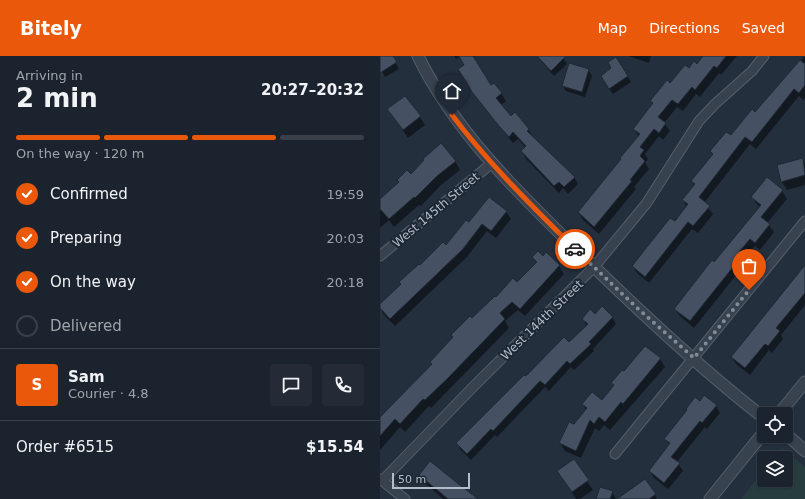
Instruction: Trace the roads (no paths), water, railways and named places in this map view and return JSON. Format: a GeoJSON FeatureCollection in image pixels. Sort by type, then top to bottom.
{"type":"FeatureCollection","features":[{"type":"Feature","properties":{"kind":"street"},"geometry":{"type":"LineString","coordinates":[[418,56],[452,115],[492,163],[594,267],[694,358],[757,412]]}},
{"type":"Feature","properties":{"kind":"street","name":"West 144th Street"},"geometry":{"type":"LineString","coordinates":[[381,480],[472,388],[577,286],[621,236],[646,204],[699,121],[752,70],[764,56]]}},
{"type":"Feature","properties":{"kind":"street","name":"West 145th Street"},"geometry":{"type":"LineString","coordinates":[[380,256],[492,163]]}},
{"type":"Feature","properties":{"kind":"street"},"geometry":{"type":"LineString","coordinates":[[615,454],[805,221]]}},
{"type":"Feature","properties":{"kind":"street"},"geometry":{"type":"LineString","coordinates":[[785,407],[805,382]]}},
{"type":"Feature","properties":{"kind":"street"},"geometry":{"type":"LineString","coordinates":[[793,440],[805,451]]}},
{"type":"Feature","properties":{"kind":"street"},"geometry":{"type":"LineString","coordinates":[[710,499],[757,441]]}},
{"type":"Feature","properties":{"kind":"street"},"geometry":{"type":"LineString","coordinates":[[381,480],[406,499]]}}]}
